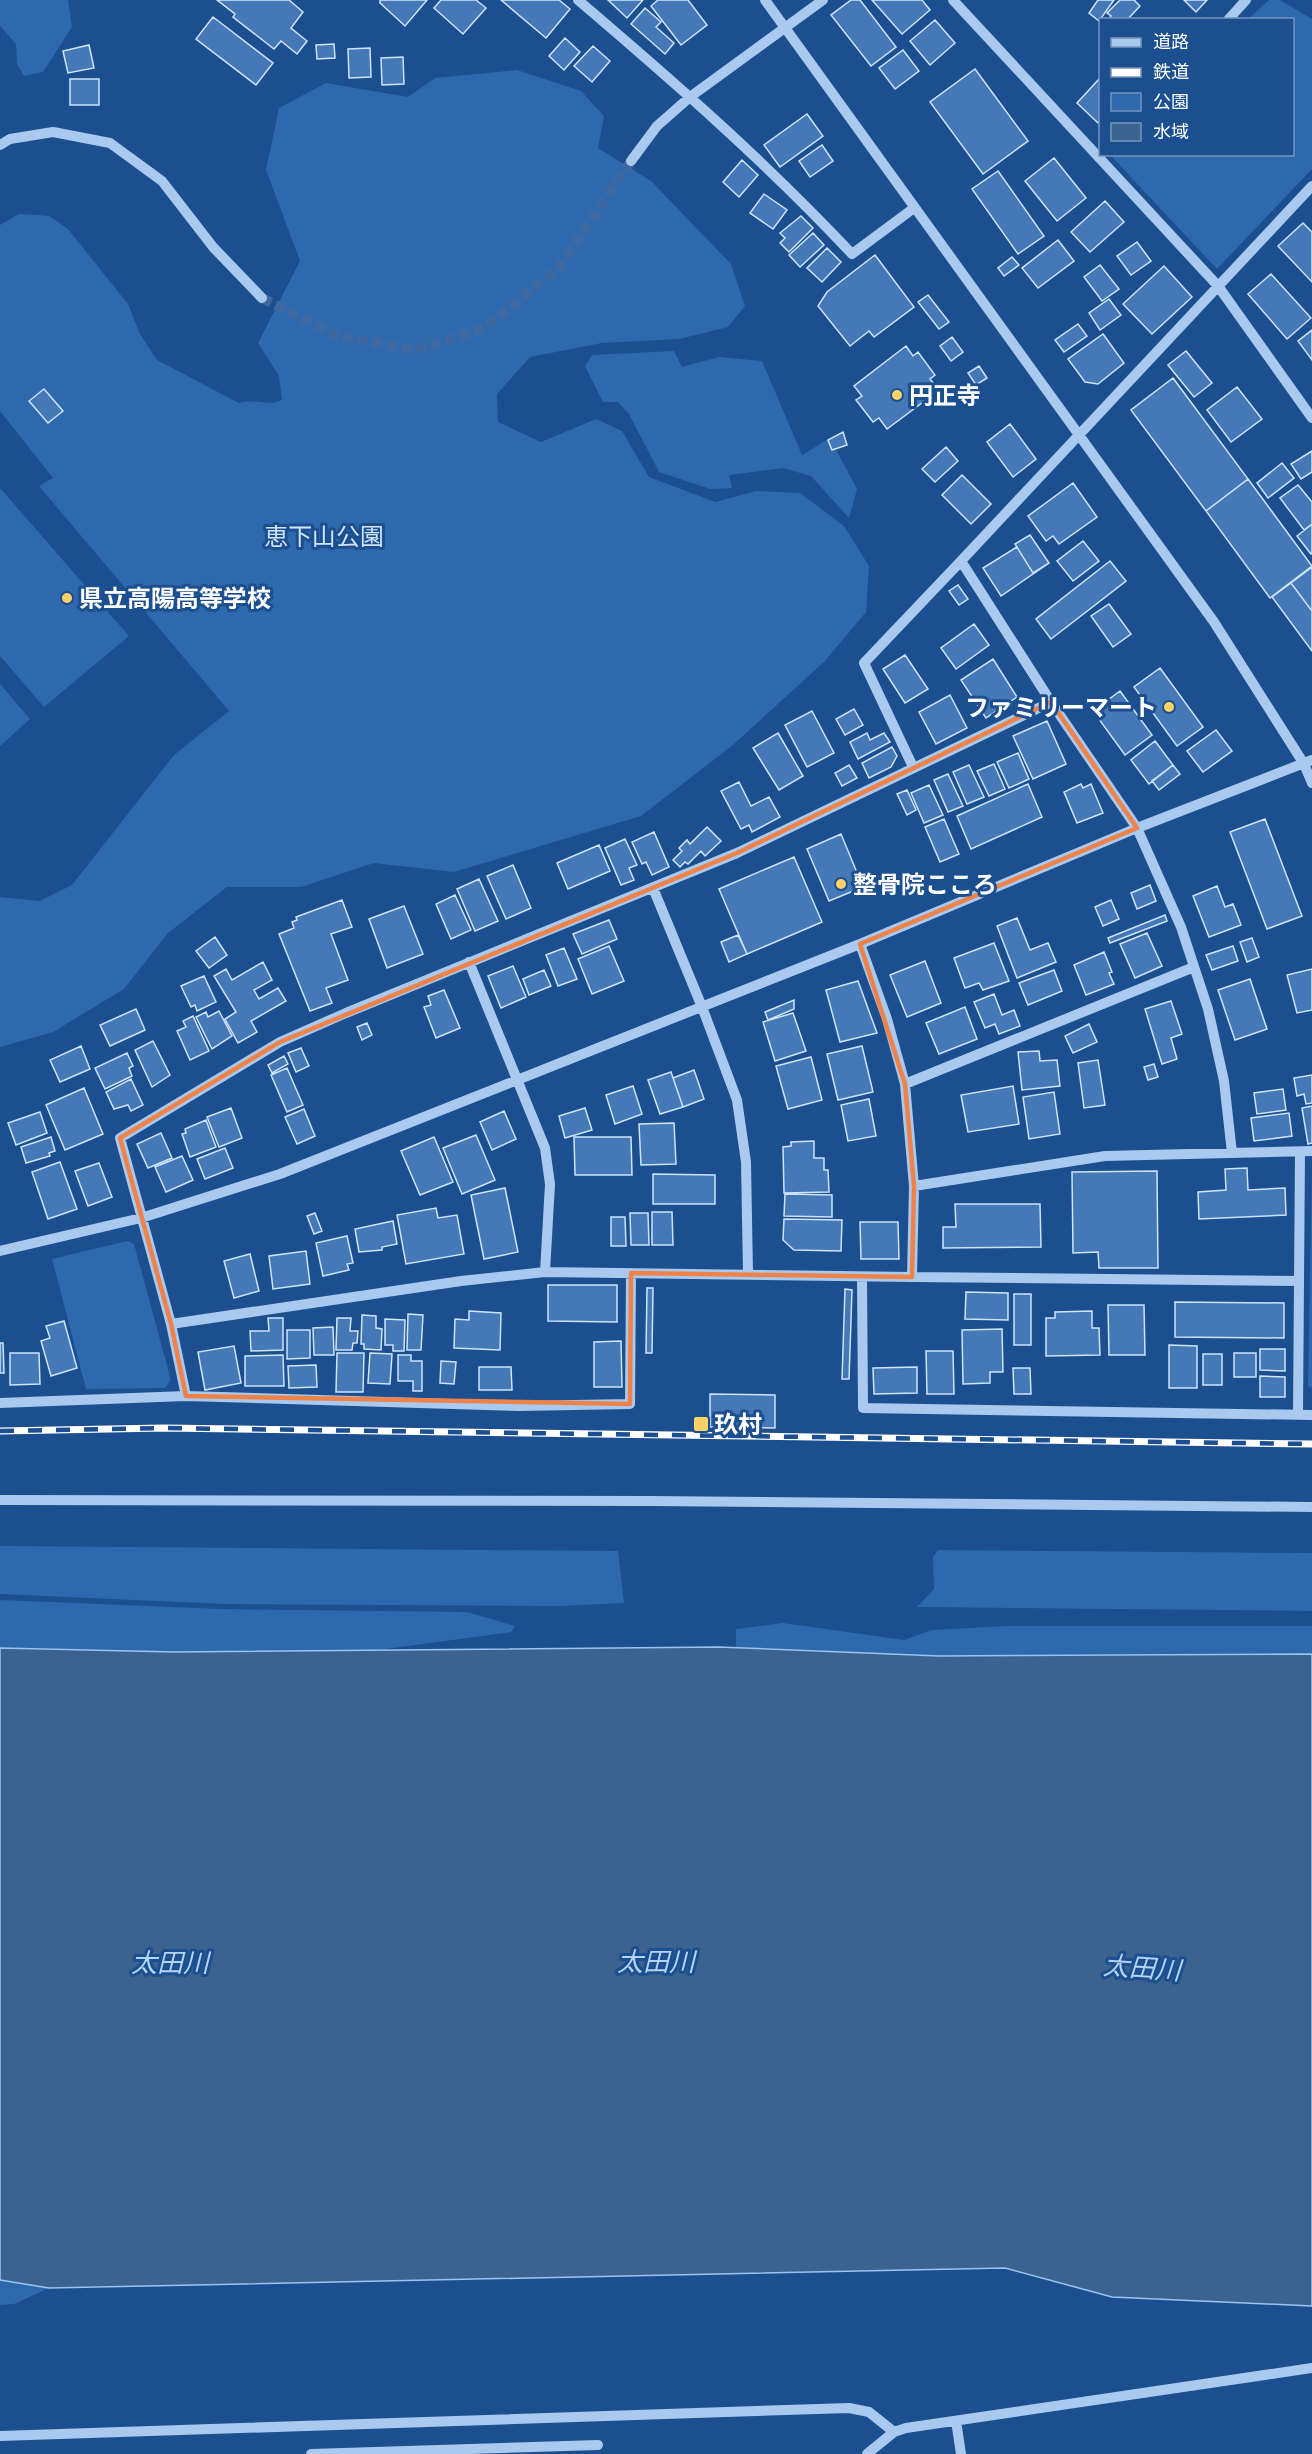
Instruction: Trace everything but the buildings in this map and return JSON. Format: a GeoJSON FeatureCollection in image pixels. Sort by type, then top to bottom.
{"type":"FeatureCollection","features":[{"type":"Feature","properties":{"kind":"street"},"geometry":{"type":"LineString","coordinates":[[578,0],[690,97],[803,202],[852,254],[914,208]]}},
{"type":"Feature","properties":{"kind":"street"},"geometry":{"type":"LineString","coordinates":[[765,0],[1214,622],[1308,762],[1312,783]]}},
{"type":"Feature","properties":{"kind":"street"},"geometry":{"type":"LineString","coordinates":[[631,161],[657,126],[690,97],[823,0]]}},
{"type":"Feature","properties":{"kind":"street"},"geometry":{"type":"LineString","coordinates":[[953,0],[1099,155]]}},
{"type":"Feature","properties":{"kind":"street"},"geometry":{"type":"LineString","coordinates":[[1230,18],[1246,0]]}},
{"type":"Feature","properties":{"kind":"street"},"geometry":{"type":"LineString","coordinates":[[0,145],[10,139],[53,132],[110,142],[162,181],[213,247],[262,298]]}},
{"type":"Feature","properties":{"kind":"street"},"geometry":{"type":"LineString","coordinates":[[1100,156],[1218,286],[1312,418]]}},
{"type":"Feature","properties":{"kind":"street"},"geometry":{"type":"LineString","coordinates":[[913,767],[864,663],[1312,186]]}},
{"type":"Feature","properties":{"kind":"street"},"geometry":{"type":"LineString","coordinates":[[961,561],[1051,702],[1137,828],[1180,927],[1208,1009],[1224,1082],[1232,1153]]}},
{"type":"Feature","properties":{"kind":"street"},"geometry":{"type":"LineString","coordinates":[[186,1396],[171,1324],[120,1138],[280,1042],[737,853],[1051,702]]}},
{"type":"Feature","properties":{"kind":"street"},"geometry":{"type":"LineString","coordinates":[[0,1251],[141,1218],[280,1174],[860,944],[1137,828],[1308,762]]}},
{"type":"Feature","properties":{"kind":"street"},"geometry":{"type":"LineString","coordinates":[[653,888],[737,1100],[746,1162],[748,1274]]}},
{"type":"Feature","properties":{"kind":"street"},"geometry":{"type":"LineString","coordinates":[[860,944],[887,1019],[905,1084],[914,1186],[912,1277]]}},
{"type":"Feature","properties":{"kind":"street"},"geometry":{"type":"LineString","coordinates":[[469,962],[545,1148],[550,1184],[546,1272]]}},
{"type":"Feature","properties":{"kind":"street"},"geometry":{"type":"LineString","coordinates":[[905,1084],[1194,967]]}},
{"type":"Feature","properties":{"kind":"street"},"geometry":{"type":"LineString","coordinates":[[1298,1415],[1300,1152]]}},
{"type":"Feature","properties":{"kind":"street"},"geometry":{"type":"LineString","coordinates":[[914,1186],[1105,1156],[1312,1152]]}},
{"type":"Feature","properties":{"kind":"street"},"geometry":{"type":"LineString","coordinates":[[171,1324],[461,1281],[546,1272],[1299,1281]]}},
{"type":"Feature","properties":{"kind":"street"},"geometry":{"type":"LineString","coordinates":[[0,1403],[186,1396],[519,1406],[630,1404],[631,1273]]}},
{"type":"Feature","properties":{"kind":"street"},"geometry":{"type":"LineString","coordinates":[[862,1277],[863,1408],[1312,1415]]}},
{"type":"Feature","properties":{"kind":"street"},"geometry":{"type":"LineString","coordinates":[[0,1500],[638,1501],[1312,1507]]}},
{"type":"Feature","properties":{"kind":"street"},"geometry":{"type":"LineString","coordinates":[[867,2454],[894,2432],[906,2428],[1312,2368]]}},
{"type":"Feature","properties":{"kind":"street"},"geometry":{"type":"LineString","coordinates":[[0,2436],[849,2408],[869,2412],[894,2432]]}},
{"type":"Feature","properties":{"kind":"street"},"geometry":{"type":"LineString","coordinates":[[956,2421],[961,2454]]}},
{"type":"Feature","properties":{"kind":"street"},"geometry":{"type":"LineString","coordinates":[[311,2454],[598,2445]]}},
{"type":"Feature","properties":{"kind":"highlighted area"},"geometry":{"type":"Polygon","coordinates":[[[1051,702],[1137,828],[860,944],[905,1084],[914,1186],[912,1277],[631,1273],[630,1404],[186,1396],[171,1324],[120,1138],[280,1042],[737,853],[1051,702]]]}},
{"type":"Feature","properties":{"kind":"green space"},"geometry":{"type":"Polygon","coordinates":[[[0,0],[68,0],[72,27],[43,72],[24,76],[17,64],[16,44],[0,26],[0,0]]]}},
{"type":"Feature","properties":{"kind":"green space"},"geometry":{"type":"Polygon","coordinates":[[[1269,0],[1280,0],[1312,19],[1312,169],[1217,269],[1112,157],[1294,156],[1294,18],[1249,18],[1269,0]]]}},
{"type":"Feature","properties":{"kind":"green space","name":"恵下山公園"},"geometry":{"type":"Polygon","coordinates":[[[517,70],[581,91],[604,116],[598,148],[651,181],[731,264],[745,306],[728,327],[679,339],[602,343],[530,357],[497,394],[498,422],[541,442],[596,419],[622,431],[649,477],[715,502],[756,491],[800,493],[844,526],[869,566],[866,612],[825,661],[733,745],[641,816],[454,872],[374,863],[301,887],[227,887],[168,933],[124,989],[53,1032],[0,1047],[0,897],[40,901],[72,885],[174,755],[229,711],[39,486],[53,478],[0,411],[0,225],[19,214],[49,216],[68,229],[128,304],[140,334],[157,360],[239,403],[277,402],[282,400],[279,376],[258,343],[300,261],[266,170],[279,108],[326,83],[408,97],[435,78],[517,70]]]}},
{"type":"Feature","properties":{"kind":"green space"},"geometry":{"type":"Polygon","coordinates":[[[674,351],[682,367],[719,357],[762,361],[802,455],[830,438],[857,489],[849,518],[811,476],[783,468],[729,475],[732,488],[710,489],[659,472],[629,414],[618,402],[603,402],[585,366],[592,355],[674,351]]]}},
{"type":"Feature","properties":{"kind":"green space"},"geometry":{"type":"Polygon","coordinates":[[[0,488],[129,636],[44,707],[0,656],[0,488]]]}},
{"type":"Feature","properties":{"kind":"green space"},"geometry":{"type":"Polygon","coordinates":[[[0,684],[30,719],[0,746],[0,684]]]}},
{"type":"Feature","properties":{"kind":"green space"},"geometry":{"type":"Polygon","coordinates":[[[1312,1170],[1312,1388],[1308,1386],[1312,1170]]]}},
{"type":"Feature","properties":{"kind":"green space"},"geometry":{"type":"Polygon","coordinates":[[[127,1241],[134,1244],[171,1380],[165,1388],[86,1389],[52,1259],[127,1241]]]}},
{"type":"Feature","properties":{"kind":"green space"},"geometry":{"type":"Polygon","coordinates":[[[0,1546],[618,1551],[624,1603],[561,1606],[224,1604],[0,1594],[0,1546]]]}},
{"type":"Feature","properties":{"kind":"green space"},"geometry":{"type":"Polygon","coordinates":[[[938,1550],[1312,1553],[1312,1611],[917,1607],[934,1589],[933,1557],[938,1550]]]}},
{"type":"Feature","properties":{"kind":"green space"},"geometry":{"type":"Polygon","coordinates":[[[0,1600],[223,1609],[467,1612],[515,1626],[511,1632],[378,1650],[174,1652],[0,1648],[0,1600]]]}},
{"type":"Feature","properties":{"kind":"green space"},"geometry":{"type":"Polygon","coordinates":[[[783,1623],[904,1640],[932,1630],[1007,1626],[1312,1626],[1312,1654],[939,1656],[736,1647],[736,1629],[783,1623]]]}},
{"type":"Feature","properties":{"kind":"green space"},"geometry":{"type":"Polygon","coordinates":[[[0,2280],[49,2288],[14,2304],[0,2305],[0,2280]]]}},
{"type":"Feature","properties":{"kind":"water","name":"太田川"},"geometry":{"type":"Polygon","coordinates":[[[719,1647],[939,1656],[1312,1654],[1312,2306],[1112,2297],[1005,2268],[49,2288],[0,2280],[0,1648],[174,1652],[719,1647]]]}},
{"type":"Feature","properties":{"kind":"tunnel"},"geometry":{"type":"LineString","coordinates":[[262,298],[338,336],[416,350],[484,328],[559,268],[631,161]]}},
{"type":"Feature","properties":{"kind":"railway"},"geometry":{"type":"LineString","coordinates":[[0,1431],[164,1428],[1312,1444]]}},
{"type":"Feature","properties":{"kind":"place","name":"円正寺"},"geometry":{"type":"Point","coordinates":[897,395]}},
{"type":"Feature","properties":{"kind":"place","name":"県立高陽高等学校"},"geometry":{"type":"Point","coordinates":[67,598]}},
{"type":"Feature","properties":{"kind":"place","name":"ファミリーマート"},"geometry":{"type":"Point","coordinates":[1169,707]}},
{"type":"Feature","properties":{"kind":"place","name":"整骨院こころ"},"geometry":{"type":"Point","coordinates":[841,884]}},
{"type":"Feature","properties":{"kind":"place","name":"玖村"},"geometry":{"type":"Point","coordinates":[701,1424]}}]}
